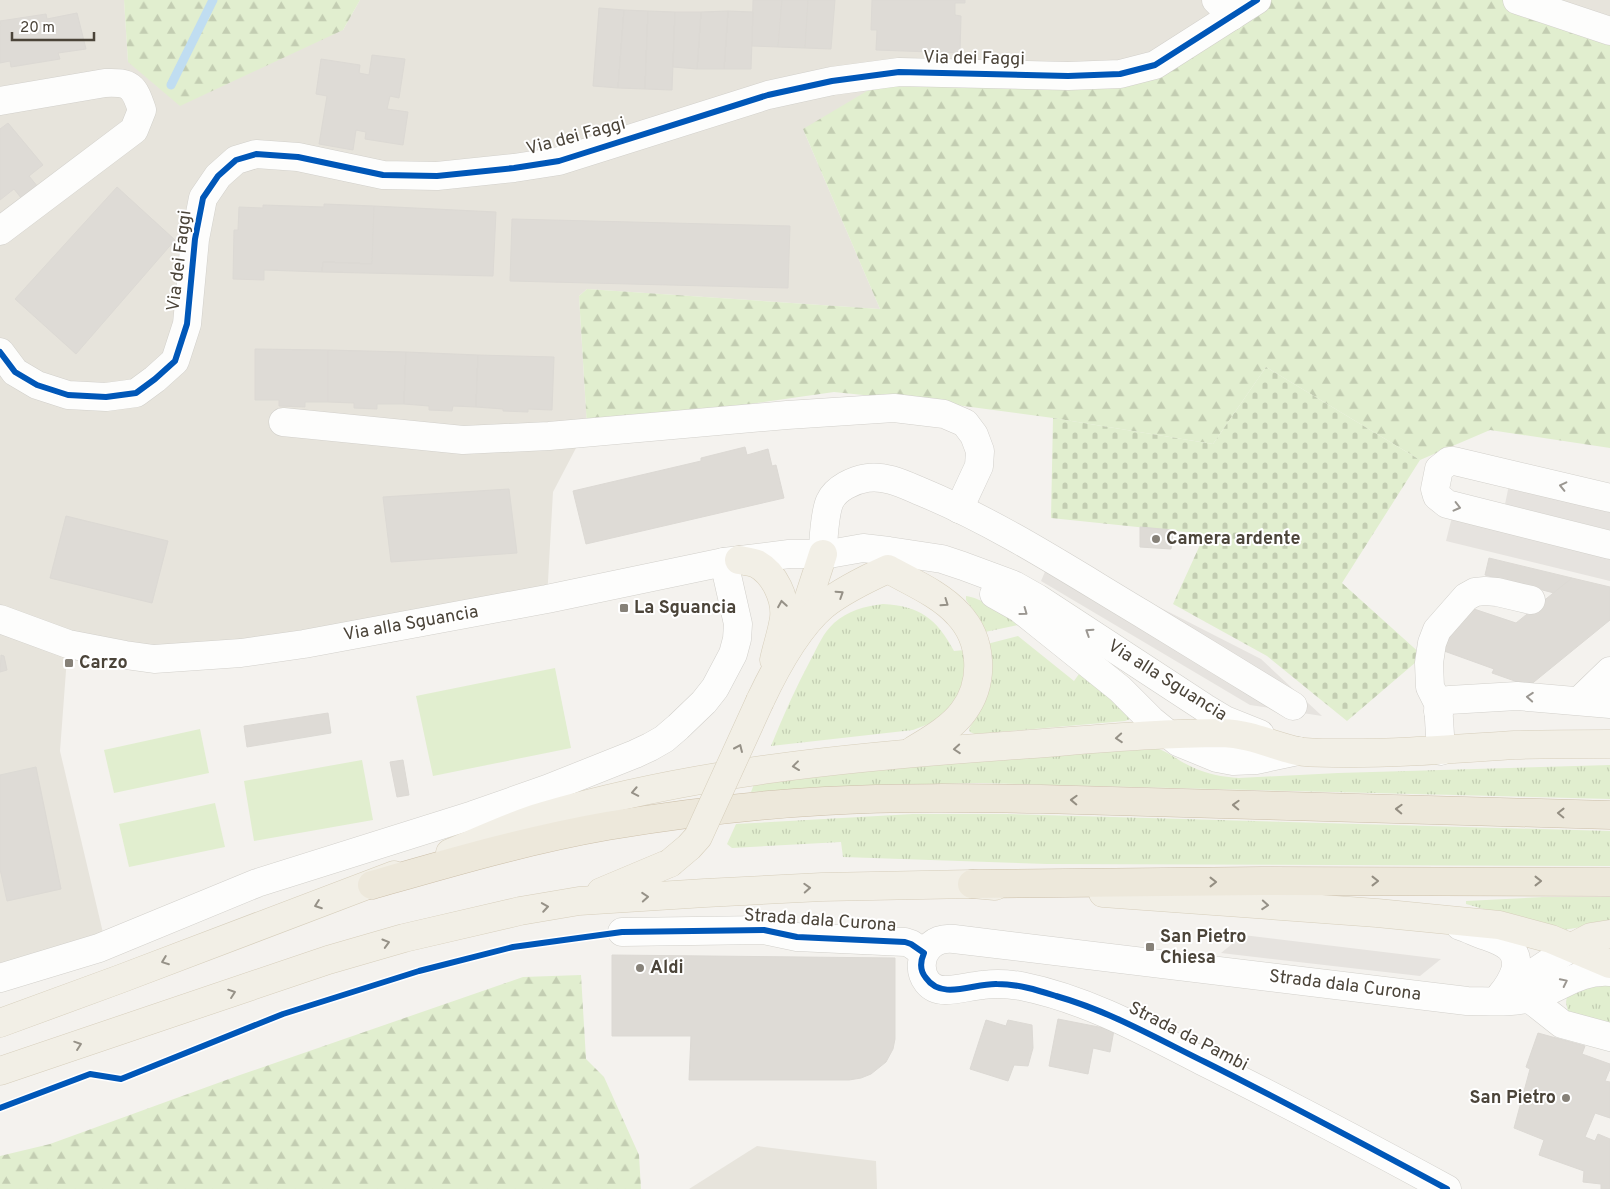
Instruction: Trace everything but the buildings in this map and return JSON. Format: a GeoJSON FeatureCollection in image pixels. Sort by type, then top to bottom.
{"type":"FeatureCollection","features":[{"type":"Feature","properties":{"kind":"highway"},"geometry":{"type":"LineString","coordinates":[[368,886],[463,859],[605,826],[747,807],[825,801],[970,798],[1041,799],[1610,815]]}},
{"type":"Feature","properties":{"kind":"highway"},"geometry":{"type":"LineString","coordinates":[[972,884],[1291,881],[1610,882]]}},
{"type":"Feature","properties":{"kind":"main road"},"geometry":{"type":"LineString","coordinates":[[794,641],[826,554]]}},
{"type":"Feature","properties":{"kind":"main road"},"geometry":{"type":"LineString","coordinates":[[731,561],[756,564],[766,572],[778,588],[784,606],[784,618],[764,694]]}},
{"type":"Feature","properties":{"kind":"main road"},"geometry":{"type":"LineString","coordinates":[[578,901],[670,863],[689,847],[698,837],[764,694],[794,641],[825,604],[860,582],[888,569],[948,604],[959,614],[968,627],[979,658],[975,688],[970,701],[962,713],[934,738],[909,753]]}},
{"type":"Feature","properties":{"kind":"main road"},"geometry":{"type":"LineString","coordinates":[[0,1023],[368,886],[540,817],[623,795],[703,779],[909,753],[1168,734],[1227,733],[1255,737],[1298,751]]}},
{"type":"Feature","properties":{"kind":"main road","name":"Via alla Sguancia"},"geometry":{"type":"LineString","coordinates":[[1298,751],[1359,754],[1441,751],[1518,745],[1610,744]]}},
{"type":"Feature","properties":{"kind":"main road"},"geometry":{"type":"LineString","coordinates":[[0,1071],[253,985],[375,946],[520,911],[578,901],[822,887],[972,884],[1377,913],[1499,925],[1551,939],[1610,964]]}},
{"type":"Feature","properties":{"kind":"main road"},"geometry":{"type":"LineString","coordinates":[[1572,947],[1591,937],[1610,934]]}},
{"type":"Feature","properties":{"kind":"street","name":"Via dei Faggi"},"geometry":{"type":"LineString","coordinates":[[0,352],[15,372],[38,385],[68,395],[106,397],[136,392],[155,379],[176,361],[187,324],[195,240],[203,198],[218,176],[236,160],[256,154],[298,157],[383,175],[437,176],[514,168],[559,161],[768,95],[832,81],[899,72],[1068,76],[1120,74],[1155,65],[1224,8],[1257,0]]}},
{"type":"Feature","properties":{"kind":"street"},"geometry":{"type":"LineString","coordinates":[[1517,0],[1610,31]]}},
{"type":"Feature","properties":{"kind":"street"},"geometry":{"type":"LineString","coordinates":[[0,102],[105,83],[122,83],[136,92],[142,110],[134,130],[0,231]]}},
{"type":"Feature","properties":{"kind":"street"},"geometry":{"type":"LineString","coordinates":[[283,422],[463,440],[549,436],[787,415],[894,408],[944,414],[965,424],[974,436],[980,451],[979,466],[959,509]]}},
{"type":"Feature","properties":{"kind":"street"},"geometry":{"type":"LineString","coordinates":[[1610,498],[1454,461],[1449,461],[1439,469],[1435,489],[1437,496],[1447,504],[1610,545]]}},
{"type":"Feature","properties":{"kind":"street"},"geometry":{"type":"LineString","coordinates":[[1168,734],[1120,689],[1019,608],[997,595],[957,579],[859,565],[826,554],[823,537],[829,502],[837,492],[848,484],[869,478],[882,478],[912,488],[1003,530],[1293,706]]}},
{"type":"Feature","properties":{"kind":"street","name":"Via alla Sguancia"},"geometry":{"type":"LineString","coordinates":[[0,619],[68,644],[125,655],[154,658],[241,652],[304,644],[547,599],[731,561],[789,554],[826,554],[863,548],[942,559],[1014,585],[1225,720],[1298,751]]}},
{"type":"Feature","properties":{"kind":"street"},"geometry":{"type":"LineString","coordinates":[[0,978],[99,948],[257,883],[538,792],[650,747],[678,727],[704,702],[733,654],[738,624],[731,561]]}},
{"type":"Feature","properties":{"kind":"street"},"geometry":{"type":"LineString","coordinates":[[1441,751],[1438,703],[1430,687],[1429,663],[1432,643],[1437,630],[1466,597],[1474,592],[1497,592],[1531,600]]}},
{"type":"Feature","properties":{"kind":"street"},"geometry":{"type":"LineString","coordinates":[[1579,701],[1610,671]]}},
{"type":"Feature","properties":{"kind":"street"},"geometry":{"type":"LineString","coordinates":[[1438,711],[1444,702],[1449,700],[1517,696],[1610,704]]}},
{"type":"Feature","properties":{"kind":"street"},"geometry":{"type":"LineString","coordinates":[[1445,920],[1496,939],[1510,947],[1514,954],[1515,968],[1509,985],[1492,998]]}},
{"type":"Feature","properties":{"kind":"street","name":"Strada dala Curona"},"geometry":{"type":"LineString","coordinates":[[622,932],[764,930],[797,937],[905,942],[924,953],[932,944],[949,938],[1452,999],[1492,998],[1519,1000],[1589,972],[1610,972]]}},
{"type":"Feature","properties":{"kind":"street"},"geometry":{"type":"LineString","coordinates":[[1492,998],[1572,947]]}},
{"type":"Feature","properties":{"kind":"street","name":"Strada da Pambi"},"geometry":{"type":"LineString","coordinates":[[924,953],[922,973],[938,989],[950,990],[996,984],[1016,985],[1076,1001],[1110,1014],[1309,1114],[1447,1189]]}},
{"type":"Feature","properties":{"kind":"street"},"geometry":{"type":"LineString","coordinates":[[1528,998],[1562,1024],[1610,1037]]}},
{"type":"Feature","properties":{"kind":"shaded area"},"geometry":{"type":"Polygon","coordinates":[[[0,0],[124,0],[128,62],[343,30],[360,0],[1257,0],[1155,65],[803,129],[880,309],[587,289],[579,296],[587,427],[553,492],[547,599],[241,653],[68,644],[60,751],[104,937],[0,978],[0,0]]]}},
{"type":"Feature","properties":{"kind":"shaded area"},"geometry":{"type":"Polygon","coordinates":[[[1517,0],[1610,0],[1610,31],[1517,0]]]}},
{"type":"Feature","properties":{"kind":"shaded area"},"geometry":{"type":"Polygon","coordinates":[[[1509,485],[1610,508],[1610,534],[1504,509],[1509,485]]]}},
{"type":"Feature","properties":{"kind":"shaded area"},"geometry":{"type":"Polygon","coordinates":[[[1452,517],[1610,556],[1610,581],[1446,541],[1452,517]]]}},
{"type":"Feature","properties":{"kind":"shaded area"},"geometry":{"type":"Polygon","coordinates":[[[1053,553],[1261,659],[1322,716],[1250,705],[1041,581],[1053,553]]]}},
{"type":"Feature","properties":{"kind":"shaded area"},"geometry":{"type":"Polygon","coordinates":[[[1243,935],[1441,959],[1420,976],[1221,953],[1243,935]]]}},
{"type":"Feature","properties":{"kind":"shaded area"},"geometry":{"type":"Polygon","coordinates":[[[757,1146],[876,1161],[877,1189],[689,1189],[757,1146]]]}},
{"type":"Feature","properties":{"kind":"green space"},"geometry":{"type":"Polygon","coordinates":[[[124,0],[360,0],[343,30],[180,106],[128,62],[124,0]]]}},
{"type":"Feature","properties":{"kind":"green space"},"geometry":{"type":"Polygon","coordinates":[[[1257,0],[1517,0],[1610,31],[1610,448],[1490,430],[1420,460],[1266,367],[1213,444],[1053,418],[941,403],[834,392],[587,427],[579,296],[587,289],[880,309],[803,129],[899,72],[1120,74],[1257,0]]]}},
{"type":"Feature","properties":{"kind":"green space"},"geometry":{"type":"Polygon","coordinates":[[[1266,367],[1420,460],[1342,583],[1423,656],[1347,721],[1267,656],[1173,604],[1205,534],[1051,518],[1053,418],[1213,444],[1266,367]]]}},
{"type":"Feature","properties":{"kind":"green space"},"geometry":{"type":"Polygon","coordinates":[[[966,596],[986,603],[1018,625],[985,632],[966,600],[966,596]]]}},
{"type":"Feature","properties":{"kind":"green space"},"geometry":{"type":"Polygon","coordinates":[[[883,604],[907,608],[926,616],[941,630],[954,651],[965,650],[965,677],[956,702],[938,719],[913,730],[771,746],[800,680],[827,631],[839,619],[851,612],[883,604]]]}},
{"type":"Feature","properties":{"kind":"green space"},"geometry":{"type":"Polygon","coordinates":[[[1018,636],[1074,681],[1079,674],[1127,712],[1131,717],[1130,719],[1125,721],[975,734],[970,732],[969,729],[983,704],[987,644],[1018,636]]]}},
{"type":"Feature","properties":{"kind":"green space"},"geometry":{"type":"Polygon","coordinates":[[[555,668],[571,748],[433,776],[416,696],[555,668]]]}},
{"type":"Feature","properties":{"kind":"green space"},"geometry":{"type":"Polygon","coordinates":[[[200,729],[209,773],[114,793],[104,750],[200,729]]]}},
{"type":"Feature","properties":{"kind":"green space"},"geometry":{"type":"Polygon","coordinates":[[[1153,747],[1203,772],[1239,778],[1338,773],[1610,765],[1610,799],[979,783],[874,785],[751,792],[756,779],[1153,747]]]}},
{"type":"Feature","properties":{"kind":"green space"},"geometry":{"type":"Polygon","coordinates":[[[362,760],[373,820],[254,841],[244,781],[362,760]]]}},
{"type":"Feature","properties":{"kind":"green space"},"geometry":{"type":"Polygon","coordinates":[[[215,803],[225,847],[129,867],[119,824],[215,803]]]}},
{"type":"Feature","properties":{"kind":"green space"},"geometry":{"type":"Polygon","coordinates":[[[913,814],[1007,814],[1610,831],[1610,866],[1047,864],[843,857],[841,842],[732,848],[727,844],[736,824],[913,814]]]}},
{"type":"Feature","properties":{"kind":"green space"},"geometry":{"type":"Polygon","coordinates":[[[1543,897],[1610,897],[1610,925],[1594,925],[1563,930],[1555,929],[1466,904],[1466,901],[1543,897]]]}},
{"type":"Feature","properties":{"kind":"green space"},"geometry":{"type":"Polygon","coordinates":[[[581,975],[586,1059],[604,1077],[639,1155],[641,1189],[0,1189],[0,1156],[50,1144],[240,1075],[523,977],[581,975]]]}},
{"type":"Feature","properties":{"kind":"green space"},"geometry":{"type":"Polygon","coordinates":[[[1587,985],[1610,985],[1610,1024],[1568,1012],[1567,996],[1587,985]]]}},
{"type":"Feature","properties":{"kind":"waterway"},"geometry":{"type":"LineString","coordinates":[[171,85],[213,0]]}},
{"type":"Feature","properties":{"kind":"cycle path"},"geometry":{"type":"LineString","coordinates":[[0,352],[15,372],[37,385],[68,395],[106,397],[136,393],[155,379],[175,361],[187,324],[195,239],[203,198],[218,176],[236,160],[256,154],[298,157],[383,175],[437,176],[514,168],[559,161],[768,95],[832,81],[899,72],[1068,76],[1120,74],[1155,65],[1257,0]]}},
{"type":"Feature","properties":{"kind":"cycle path"},"geometry":{"type":"LineString","coordinates":[[0,1108],[90,1074],[121,1079],[283,1014],[419,971],[513,947],[622,932],[764,930],[797,937],[905,942],[924,953],[921,963],[923,972],[933,985],[941,988],[949,990],[988,984],[1012,985],[1042,992],[1095,1009],[1236,1077],[1447,1189]]}},
{"type":"Feature","properties":{"kind":"place","name":"Camera ardente"},"geometry":{"type":"Point","coordinates":[1156,539]}},
{"type":"Feature","properties":{"kind":"place","name":"La Sguancia"},"geometry":{"type":"Point","coordinates":[624,608]}},
{"type":"Feature","properties":{"kind":"place","name":"Carzo"},"geometry":{"type":"Point","coordinates":[69,663]}},
{"type":"Feature","properties":{"kind":"place","name":"San Pietro Chiesa"},"geometry":{"type":"Point","coordinates":[1150,947]}},
{"type":"Feature","properties":{"kind":"place","name":"Aldi"},"geometry":{"type":"Point","coordinates":[640,968]}},
{"type":"Feature","properties":{"kind":"place","name":"San Pietro"},"geometry":{"type":"Point","coordinates":[1566,1098]}}]}
